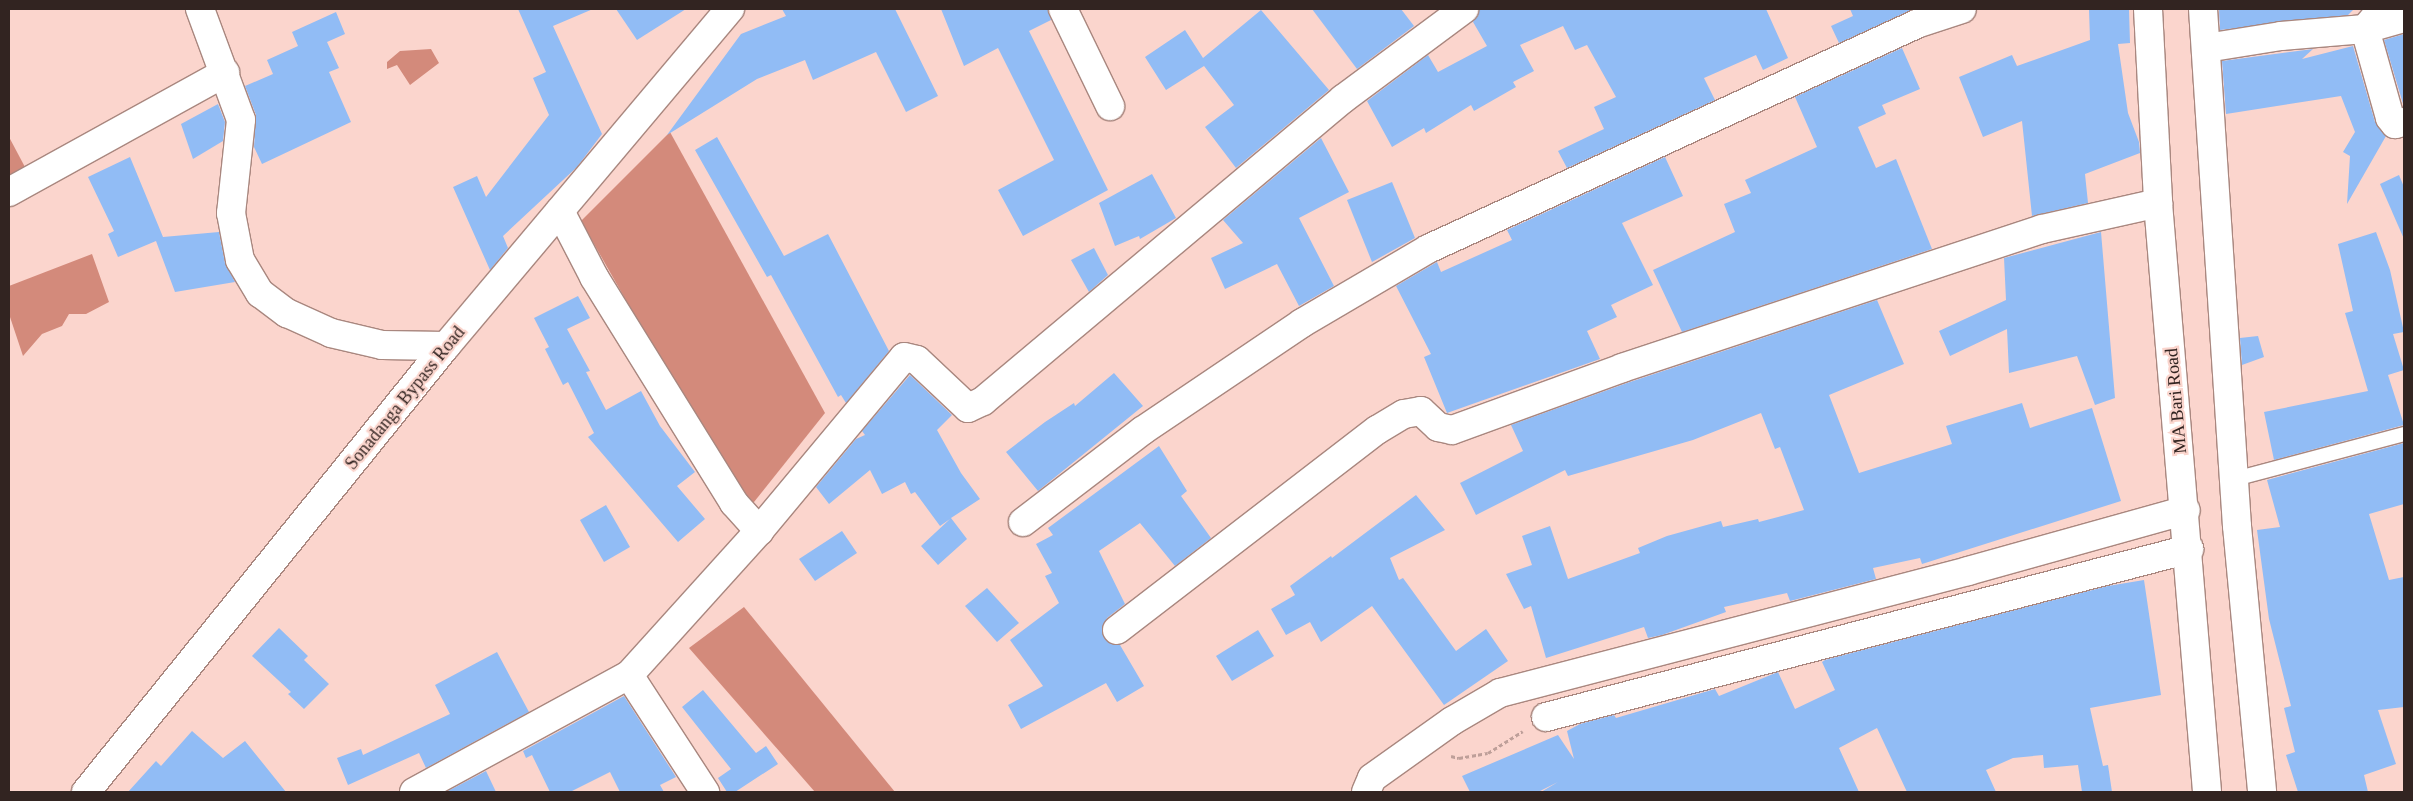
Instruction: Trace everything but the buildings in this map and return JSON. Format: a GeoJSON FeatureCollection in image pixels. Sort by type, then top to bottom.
{"type":"FeatureCollection","features":[{"type":"Feature","properties":{"kind":"street"},"geometry":{"type":"LineString","coordinates":[[200,9],[241,120],[231,213],[240,260],[260,293],[287,313],[331,334],[382,345],[446,346]]}},
{"type":"Feature","properties":{"kind":"street","name":"Sonadanga Bypass Road"},"geometry":{"type":"LineString","coordinates":[[86,792],[446,346],[730,9]]}},
{"type":"Feature","properties":{"kind":"street"},"geometry":{"type":"LineString","coordinates":[[1063,9],[1110,106]]}},
{"type":"Feature","properties":{"kind":"street"},"geometry":{"type":"LineString","coordinates":[[414,792],[629,675],[759,531],[904,357],[917,360],[968,408],[983,401],[1343,99],[1464,9]]}},
{"type":"Feature","properties":{"kind":"street"},"geometry":{"type":"LineString","coordinates":[[1023,522],[1142,431],[1286,334],[1428,249],[1910,27],[1962,9]]}},
{"type":"Feature","properties":{"kind":"street","name":"MA Bari Road"},"geometry":{"type":"LineString","coordinates":[[2148,9],[2158,203],[2190,549],[2207,792]]}},
{"type":"Feature","properties":{"kind":"street"},"geometry":{"type":"LineString","coordinates":[[2202,9],[2235,479],[2262,792]]}},
{"type":"Feature","properties":{"kind":"street"},"geometry":{"type":"LineString","coordinates":[[2206,48],[2373,19],[2404,18]]}},
{"type":"Feature","properties":{"kind":"street"},"geometry":{"type":"LineString","coordinates":[[2373,19],[2390,118],[2395,124],[2404,122]]}},
{"type":"Feature","properties":{"kind":"street"},"geometry":{"type":"LineString","coordinates":[[9,192],[224,73]]}},
{"type":"Feature","properties":{"kind":"street"},"geometry":{"type":"LineString","coordinates":[[1117,630],[1377,430],[1404,414],[1421,411],[1438,426],[1452,430],[1622,368],[2024,235],[2158,203]]}},
{"type":"Feature","properties":{"kind":"street"},"geometry":{"type":"LineString","coordinates":[[560,211],[594,277],[734,503],[759,531]]}},
{"type":"Feature","properties":{"kind":"street"},"geometry":{"type":"LineString","coordinates":[[1366,792],[1372,778],[1417,746],[1500,693],[1608,666],[2186,510]]}},
{"type":"Feature","properties":{"kind":"street"},"geometry":{"type":"LineString","coordinates":[[1546,717],[2190,549]]}},
{"type":"Feature","properties":{"kind":"street"},"geometry":{"type":"LineString","coordinates":[[1608,666],[1619,698]]}},
{"type":"Feature","properties":{"kind":"street"},"geometry":{"type":"LineString","coordinates":[[629,675],[705,792]]}},
{"type":"Feature","properties":{"kind":"lane"},"geometry":{"type":"LineString","coordinates":[[2235,479],[2404,434]]}},
{"type":"Feature","properties":{"kind":"path"},"geometry":{"type":"LineString","coordinates":[[1417,746],[1459,758],[1488,753],[1546,717]]}},
{"type":"Feature","properties":{"kind":"shaded area"},"geometry":{"type":"Polygon","coordinates":[[[431,49],[439,63],[410,85],[397,65],[387,69],[387,62],[400,51],[431,49]]]}},
{"type":"Feature","properties":{"kind":"shaded area"},"geometry":{"type":"Polygon","coordinates":[[[670,132],[825,413],[746,512],[581,221],[670,132]]]}},
{"type":"Feature","properties":{"kind":"shaded area"},"geometry":{"type":"Polygon","coordinates":[[[9,137],[26,169],[9,178],[9,137]]]}},
{"type":"Feature","properties":{"kind":"shaded area"},"geometry":{"type":"Polygon","coordinates":[[[92,254],[109,302],[86,314],[69,314],[62,326],[42,334],[23,356],[9,314],[9,286],[92,254]]]}},
{"type":"Feature","properties":{"kind":"shaded area"},"geometry":{"type":"Polygon","coordinates":[[[744,607],[895,792],[815,792],[689,648],[744,607]]]}}]}
